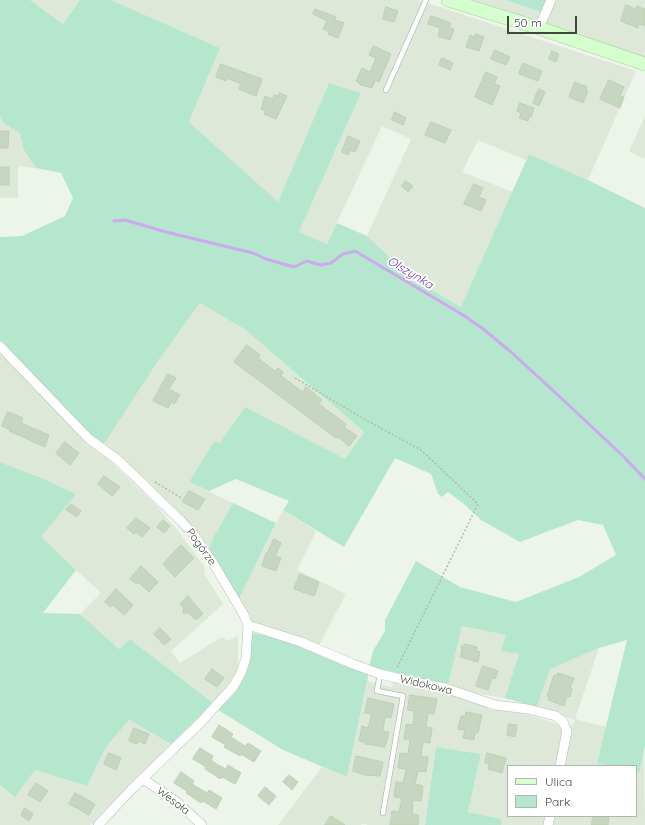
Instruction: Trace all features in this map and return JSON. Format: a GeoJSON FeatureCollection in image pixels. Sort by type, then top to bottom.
{"type":"FeatureCollection","features":[{"type":"Feature","properties":{"kind":"street"},"geometry":{"type":"LineString","coordinates":[[448,0],[539,28],[645,64]]}},
{"type":"Feature","properties":{"kind":"street"},"geometry":{"type":"LineString","coordinates":[[539,28],[551,0]]}},
{"type":"Feature","properties":{"kind":"street","name":"Pogórze"},"geometry":{"type":"LineString","coordinates":[[0,346],[89,439],[118,460],[182,521],[216,567],[244,615],[248,625],[246,658],[241,673],[233,687],[201,722],[143,778],[98,825]]}},
{"type":"Feature","properties":{"kind":"street","name":"Widokowa"},"geometry":{"type":"LineString","coordinates":[[248,625],[301,642],[380,674],[445,688],[495,705],[528,709],[556,716],[563,722],[567,731],[560,765]]}},
{"type":"Feature","properties":{"kind":"street","name":"Wesoła"},"geometry":{"type":"LineString","coordinates":[[143,778],[177,802],[202,825]]}},
{"type":"Feature","properties":{"kind":"lane"},"geometry":{"type":"LineString","coordinates":[[386,90],[426,0]]}},
{"type":"Feature","properties":{"kind":"lane"},"geometry":{"type":"LineString","coordinates":[[380,674],[377,691],[403,696],[383,812]]}},
{"type":"Feature","properties":{"kind":"path"},"geometry":{"type":"LineString","coordinates":[[295,378],[364,419],[421,450],[478,504],[393,677]]}},
{"type":"Feature","properties":{"kind":"path"},"geometry":{"type":"LineString","coordinates":[[153,481],[183,499]]}},
{"type":"Feature","properties":{"kind":"shaded area"},"geometry":{"type":"Polygon","coordinates":[[[30,0],[80,0],[63,24],[30,0]]]}},
{"type":"Feature","properties":{"kind":"shaded area"},"geometry":{"type":"Polygon","coordinates":[[[111,0],[418,0],[636,71],[588,180],[529,154],[526,160],[478,140],[462,172],[513,192],[461,307],[413,279],[367,236],[411,139],[382,126],[327,244],[299,232],[361,93],[329,83],[278,203],[189,122],[220,48],[111,0]]]}},
{"type":"Feature","properties":{"kind":"shaded area"},"geometry":{"type":"Polygon","coordinates":[[[465,0],[506,0],[543,13],[538,24],[465,0]]]}},
{"type":"Feature","properties":{"kind":"shaded area"},"geometry":{"type":"Polygon","coordinates":[[[554,0],[645,0],[645,57],[542,25],[554,0]]]}},
{"type":"Feature","properties":{"kind":"shaded area"},"geometry":{"type":"Polygon","coordinates":[[[645,116],[645,159],[629,151],[645,116]]]}},
{"type":"Feature","properties":{"kind":"shaded area"},"geometry":{"type":"Polygon","coordinates":[[[0,117],[3,123],[20,134],[24,150],[36,168],[18,166],[18,198],[0,198],[0,117]]]}},
{"type":"Feature","properties":{"kind":"shaded area"},"geometry":{"type":"Polygon","coordinates":[[[200,303],[246,330],[364,432],[345,459],[245,408],[220,444],[214,441],[189,482],[233,503],[213,538],[208,550],[192,529],[151,484],[104,444],[160,358],[200,303]]]}},
{"type":"Feature","properties":{"kind":"shaded area"},"geometry":{"type":"Polygon","coordinates":[[[0,341],[70,414],[103,456],[104,455],[154,503],[179,532],[204,566],[205,575],[223,604],[171,651],[180,663],[222,637],[228,641],[238,636],[238,669],[213,703],[130,639],[119,649],[80,614],[101,593],[41,538],[39,477],[0,462],[0,341]]]}},
{"type":"Feature","properties":{"kind":"shaded area"},"geometry":{"type":"Polygon","coordinates":[[[283,510],[316,531],[297,570],[346,594],[319,645],[252,625],[238,601],[283,510]]]}},
{"type":"Feature","properties":{"kind":"shaded area"},"geometry":{"type":"Polygon","coordinates":[[[462,626],[507,635],[520,654],[505,698],[479,694],[448,686],[462,626]]]}},
{"type":"Feature","properties":{"kind":"shaded area"},"geometry":{"type":"Polygon","coordinates":[[[599,648],[575,719],[606,727],[597,763],[605,765],[564,765],[571,727],[575,720],[537,707],[550,669],[599,648]]]}},
{"type":"Feature","properties":{"kind":"shaded area"},"geometry":{"type":"Polygon","coordinates":[[[367,681],[392,687],[393,681],[444,691],[485,705],[490,710],[502,710],[526,714],[557,724],[564,732],[556,765],[507,765],[507,817],[547,817],[545,825],[501,825],[502,819],[468,812],[481,754],[436,747],[425,825],[368,825],[363,823],[361,825],[278,825],[322,767],[347,777],[367,681]]]}},
{"type":"Feature","properties":{"kind":"shaded area"},"geometry":{"type":"Polygon","coordinates":[[[129,720],[171,744],[90,825],[0,825],[0,785],[15,796],[35,770],[87,786],[106,747],[129,720]]]}},
{"type":"Feature","properties":{"kind":"shaded area"},"geometry":{"type":"Polygon","coordinates":[[[644,749],[645,825],[551,825],[553,817],[637,817],[637,773],[639,774],[644,749]]]}},
{"type":"Feature","properties":{"kind":"green space"},"geometry":{"type":"Polygon","coordinates":[[[0,0],[30,0],[63,24],[80,0],[111,0],[220,48],[189,122],[278,202],[329,83],[361,93],[299,232],[327,244],[337,223],[367,236],[413,279],[461,307],[529,154],[588,180],[645,208],[645,746],[639,774],[637,773],[637,765],[605,765],[597,763],[627,640],[599,648],[550,669],[537,707],[505,698],[519,654],[501,651],[506,635],[462,626],[448,686],[391,674],[369,667],[373,651],[385,631],[385,620],[416,561],[460,587],[516,602],[579,577],[616,555],[603,525],[578,520],[520,542],[481,520],[464,504],[448,492],[442,497],[438,494],[431,474],[395,458],[344,547],[283,510],[289,501],[236,479],[209,491],[189,482],[214,441],[220,443],[245,407],[345,459],[364,432],[246,330],[200,303],[160,358],[104,444],[92,436],[0,341],[0,237],[22,236],[65,216],[73,198],[61,173],[36,168],[24,150],[20,134],[3,123],[0,117],[0,0]]]}},
{"type":"Feature","properties":{"kind":"green space"},"geometry":{"type":"Polygon","coordinates":[[[506,0],[548,0],[543,13],[506,0]]]}},
{"type":"Feature","properties":{"kind":"green space"},"geometry":{"type":"Polygon","coordinates":[[[0,462],[39,477],[76,494],[41,537],[76,570],[43,613],[80,614],[119,649],[130,639],[213,703],[171,744],[129,720],[106,747],[87,786],[35,770],[15,797],[0,785],[0,462]]]}},
{"type":"Feature","properties":{"kind":"green space"},"geometry":{"type":"Polygon","coordinates":[[[233,503],[276,523],[238,601],[208,550],[213,538],[233,503]]]}},
{"type":"Feature","properties":{"kind":"green space"},"geometry":{"type":"Polygon","coordinates":[[[251,633],[296,644],[369,672],[347,777],[283,750],[218,710],[235,693],[244,677],[248,663],[251,633]]]}},
{"type":"Feature","properties":{"kind":"green space"},"geometry":{"type":"Polygon","coordinates":[[[436,747],[481,754],[468,812],[502,819],[501,825],[425,825],[436,747]]]}},
{"type":"Feature","properties":{"kind":"building"},"geometry":{"type":"Polygon","coordinates":[[[626,5],[636,9],[637,6],[645,9],[645,26],[639,24],[638,28],[621,21],[626,5]]]}},
{"type":"Feature","properties":{"kind":"building"},"geometry":{"type":"Polygon","coordinates":[[[386,7],[398,11],[394,22],[383,19],[386,7]]]}},
{"type":"Feature","properties":{"kind":"building"},"geometry":{"type":"Polygon","coordinates":[[[315,9],[336,17],[335,20],[344,23],[338,38],[328,34],[329,32],[323,29],[327,21],[313,14],[315,9]]]}},
{"type":"Feature","properties":{"kind":"building"},"geometry":{"type":"Polygon","coordinates":[[[431,16],[451,23],[449,28],[454,29],[450,40],[438,36],[440,28],[428,24],[431,16]]]}},
{"type":"Feature","properties":{"kind":"building"},"geometry":{"type":"Polygon","coordinates":[[[476,34],[484,37],[479,51],[466,47],[470,35],[475,37],[476,34]]]}},
{"type":"Feature","properties":{"kind":"building"},"geometry":{"type":"Polygon","coordinates":[[[374,46],[391,54],[379,82],[375,80],[372,88],[361,85],[356,81],[362,68],[370,72],[376,58],[369,55],[374,46]]]}},
{"type":"Feature","properties":{"kind":"building"},"geometry":{"type":"Polygon","coordinates":[[[495,50],[510,57],[506,65],[491,59],[495,50]]]}},
{"type":"Feature","properties":{"kind":"building"},"geometry":{"type":"Polygon","coordinates":[[[552,51],[559,54],[556,62],[549,59],[552,51]]]}},
{"type":"Feature","properties":{"kind":"building"},"geometry":{"type":"Polygon","coordinates":[[[442,58],[453,63],[450,70],[439,65],[442,58]]]}},
{"type":"Feature","properties":{"kind":"building"},"geometry":{"type":"Polygon","coordinates":[[[523,63],[542,71],[538,81],[519,74],[523,63]]]}},
{"type":"Feature","properties":{"kind":"building"},"geometry":{"type":"Polygon","coordinates":[[[221,64],[262,79],[256,96],[239,89],[241,84],[227,78],[226,81],[216,77],[221,64]]]}},
{"type":"Feature","properties":{"kind":"building"},"geometry":{"type":"Polygon","coordinates":[[[486,72],[497,77],[494,84],[500,86],[492,105],[475,97],[486,72]]]}},
{"type":"Feature","properties":{"kind":"building"},"geometry":{"type":"Polygon","coordinates":[[[609,80],[624,87],[620,96],[624,97],[620,108],[600,99],[609,80]]]}},
{"type":"Feature","properties":{"kind":"building"},"geometry":{"type":"Polygon","coordinates":[[[575,82],[587,87],[586,90],[588,91],[583,103],[569,97],[575,82]]]}},
{"type":"Feature","properties":{"kind":"building"},"geometry":{"type":"Polygon","coordinates":[[[539,89],[545,92],[539,106],[533,103],[539,89]]]}},
{"type":"Feature","properties":{"kind":"building"},"geometry":{"type":"Polygon","coordinates":[[[280,93],[287,96],[276,119],[264,114],[265,111],[261,109],[265,96],[273,99],[274,95],[278,96],[280,93]]]}},
{"type":"Feature","properties":{"kind":"building"},"geometry":{"type":"Polygon","coordinates":[[[520,103],[534,108],[528,121],[519,118],[521,113],[517,111],[520,103]]]}},
{"type":"Feature","properties":{"kind":"building"},"geometry":{"type":"Polygon","coordinates":[[[395,112],[406,118],[403,125],[392,120],[395,112]]]}},
{"type":"Feature","properties":{"kind":"building"},"geometry":{"type":"Polygon","coordinates":[[[431,122],[451,130],[445,143],[425,135],[431,122]]]}},
{"type":"Feature","properties":{"kind":"building"},"geometry":{"type":"Polygon","coordinates":[[[0,131],[9,131],[8,148],[0,148],[0,131]]]}},
{"type":"Feature","properties":{"kind":"building"},"geometry":{"type":"Polygon","coordinates":[[[348,136],[360,141],[355,152],[350,150],[348,155],[342,152],[348,136]]]}},
{"type":"Feature","properties":{"kind":"building"},"geometry":{"type":"Polygon","coordinates":[[[0,167],[9,167],[9,185],[0,185],[0,167]]]}},
{"type":"Feature","properties":{"kind":"building"},"geometry":{"type":"Polygon","coordinates":[[[406,181],[413,186],[408,192],[402,186],[406,181]]]}},
{"type":"Feature","properties":{"kind":"building"},"geometry":{"type":"Polygon","coordinates":[[[474,184],[483,188],[479,197],[486,200],[481,211],[464,204],[474,184]]]}},
{"type":"Feature","properties":{"kind":"building"},"geometry":{"type":"Polygon","coordinates":[[[247,345],[260,355],[258,358],[275,371],[278,368],[283,372],[281,376],[303,392],[306,387],[322,400],[319,404],[346,424],[344,427],[357,436],[349,446],[337,436],[336,438],[234,362],[247,345]]]}},
{"type":"Feature","properties":{"kind":"building"},"geometry":{"type":"Polygon","coordinates":[[[168,374],[176,378],[169,389],[180,395],[174,404],[172,402],[168,408],[153,401],[168,374]]]}},
{"type":"Feature","properties":{"kind":"building"},"geometry":{"type":"Polygon","coordinates":[[[8,412],[23,418],[21,423],[49,435],[45,447],[9,431],[10,430],[2,426],[8,412]]]}},
{"type":"Feature","properties":{"kind":"building"},"geometry":{"type":"Polygon","coordinates":[[[65,442],[79,453],[70,465],[56,453],[65,442]]]}},
{"type":"Feature","properties":{"kind":"building"},"geometry":{"type":"Polygon","coordinates":[[[104,476],[120,487],[112,496],[98,484],[104,476]]]}},
{"type":"Feature","properties":{"kind":"building"},"geometry":{"type":"Polygon","coordinates":[[[189,491],[205,499],[198,510],[183,502],[189,491]]]}},
{"type":"Feature","properties":{"kind":"building"},"geometry":{"type":"Polygon","coordinates":[[[71,504],[81,511],[77,517],[66,510],[71,504]]]}},
{"type":"Feature","properties":{"kind":"building"},"geometry":{"type":"Polygon","coordinates":[[[136,518],[150,528],[142,537],[136,532],[134,534],[127,528],[136,518]]]}},
{"type":"Feature","properties":{"kind":"building"},"geometry":{"type":"Polygon","coordinates":[[[163,520],[170,526],[164,533],[157,527],[163,520]]]}},
{"type":"Feature","properties":{"kind":"building"},"geometry":{"type":"Polygon","coordinates":[[[274,539],[281,543],[275,556],[281,558],[276,571],[262,566],[266,553],[274,539]]]}},
{"type":"Feature","properties":{"kind":"building"},"geometry":{"type":"Polygon","coordinates":[[[181,545],[194,558],[175,577],[163,564],[181,545]]]}},
{"type":"Feature","properties":{"kind":"building"},"geometry":{"type":"Polygon","coordinates":[[[141,566],[158,582],[149,592],[138,582],[136,584],[130,579],[141,566]]]}},
{"type":"Feature","properties":{"kind":"building"},"geometry":{"type":"Polygon","coordinates":[[[300,574],[319,582],[314,596],[294,589],[300,574]]]}},
{"type":"Feature","properties":{"kind":"building"},"geometry":{"type":"Polygon","coordinates":[[[116,589],[133,605],[124,615],[113,605],[111,607],[105,602],[116,589]]]}},
{"type":"Feature","properties":{"kind":"building"},"geometry":{"type":"Polygon","coordinates":[[[188,596],[203,614],[196,620],[188,613],[183,613],[184,608],[180,604],[188,596]]]}},
{"type":"Feature","properties":{"kind":"building"},"geometry":{"type":"Polygon","coordinates":[[[160,628],[171,639],[164,645],[154,634],[160,628]]]}},
{"type":"Feature","properties":{"kind":"building"},"geometry":{"type":"Polygon","coordinates":[[[466,644],[477,647],[476,651],[480,652],[478,662],[460,657],[462,650],[461,647],[466,644]]]}},
{"type":"Feature","properties":{"kind":"building"},"geometry":{"type":"Polygon","coordinates":[[[483,666],[498,671],[495,679],[492,678],[488,690],[476,686],[483,666]]]}},
{"type":"Feature","properties":{"kind":"building"},"geometry":{"type":"Polygon","coordinates":[[[212,669],[224,678],[217,687],[205,679],[212,669]]]}},
{"type":"Feature","properties":{"kind":"building"},"geometry":{"type":"Polygon","coordinates":[[[558,673],[574,678],[570,688],[572,689],[570,697],[567,696],[564,706],[548,700],[549,697],[547,696],[554,675],[557,676],[558,673]]]}},
{"type":"Feature","properties":{"kind":"building"},"geometry":{"type":"Polygon","coordinates":[[[410,695],[437,699],[434,714],[428,713],[426,727],[432,728],[430,743],[423,742],[421,756],[428,757],[426,772],[418,771],[415,784],[423,786],[421,801],[413,800],[412,814],[419,815],[418,825],[390,825],[392,811],[399,812],[402,798],[394,797],[396,782],[403,783],[406,769],[398,768],[400,753],[408,754],[410,740],[404,739],[406,724],[413,725],[414,711],[408,710],[410,695]]]}},
{"type":"Feature","properties":{"kind":"building"},"geometry":{"type":"Polygon","coordinates":[[[368,698],[394,704],[391,718],[385,717],[383,731],[389,732],[385,747],[365,744],[366,742],[359,741],[362,726],[368,728],[372,714],[365,713],[368,698]]]}},
{"type":"Feature","properties":{"kind":"building"},"geometry":{"type":"Polygon","coordinates":[[[466,712],[482,715],[478,733],[475,733],[474,740],[463,738],[465,730],[458,729],[461,716],[465,716],[466,712]]]}},
{"type":"Feature","properties":{"kind":"building"},"geometry":{"type":"Polygon","coordinates":[[[509,724],[517,725],[515,737],[507,735],[509,724]]]}},
{"type":"Feature","properties":{"kind":"building"},"geometry":{"type":"Polygon","coordinates":[[[219,725],[233,734],[231,737],[245,746],[248,743],[261,751],[254,762],[241,754],[240,756],[224,747],[226,745],[212,737],[219,725]]]}},
{"type":"Feature","properties":{"kind":"building"},"geometry":{"type":"Polygon","coordinates":[[[134,728],[149,734],[145,744],[138,741],[137,744],[129,741],[134,728]]]}},
{"type":"Feature","properties":{"kind":"building"},"geometry":{"type":"Polygon","coordinates":[[[200,748],[213,756],[211,760],[218,765],[226,769],[228,765],[241,773],[235,784],[222,777],[220,779],[205,769],[206,767],[193,759],[200,748]]]}},
{"type":"Feature","properties":{"kind":"building"},"geometry":{"type":"Polygon","coordinates":[[[109,753],[121,758],[116,770],[104,764],[109,753]]]}},
{"type":"Feature","properties":{"kind":"building"},"geometry":{"type":"Polygon","coordinates":[[[487,753],[506,758],[502,773],[488,769],[489,764],[485,763],[487,753]]]}},
{"type":"Feature","properties":{"kind":"building"},"geometry":{"type":"Polygon","coordinates":[[[356,756],[383,762],[380,776],[365,775],[353,771],[356,756]]]}},
{"type":"Feature","properties":{"kind":"building"},"geometry":{"type":"Polygon","coordinates":[[[181,772],[194,781],[192,784],[207,793],[209,790],[222,798],[216,809],[203,801],[201,803],[186,793],[187,791],[174,783],[181,772]]]}},
{"type":"Feature","properties":{"kind":"building"},"geometry":{"type":"Polygon","coordinates":[[[289,775],[298,782],[292,790],[283,782],[289,775]]]}},
{"type":"Feature","properties":{"kind":"building"},"geometry":{"type":"Polygon","coordinates":[[[36,783],[48,791],[40,802],[28,795],[36,783]]]}},
{"type":"Feature","properties":{"kind":"building"},"geometry":{"type":"Polygon","coordinates":[[[265,787],[276,796],[269,805],[258,796],[265,787]]]}},
{"type":"Feature","properties":{"kind":"building"},"geometry":{"type":"Polygon","coordinates":[[[75,793],[95,804],[89,815],[69,804],[75,793]]]}},
{"type":"Feature","properties":{"kind":"building"},"geometry":{"type":"Polygon","coordinates":[[[25,808],[33,814],[29,821],[21,815],[25,808]]]}},
{"type":"Feature","properties":{"kind":"building"},"geometry":{"type":"Polygon","coordinates":[[[331,816],[345,825],[325,825],[331,816]]]}},
{"type":"Feature","properties":{"kind":"building"},"geometry":{"type":"Polygon","coordinates":[[[593,817],[609,817],[608,825],[592,825],[593,817]]]}},
{"type":"Feature","properties":{"kind":"waterway","name":"Olszynka"},"geometry":{"type":"LineString","coordinates":[[114,221],[125,220],[166,232],[253,253],[266,259],[294,267],[307,261],[321,265],[331,263],[343,254],[355,251],[463,315],[482,328],[511,352],[559,396],[623,456],[645,479]]}}]}
